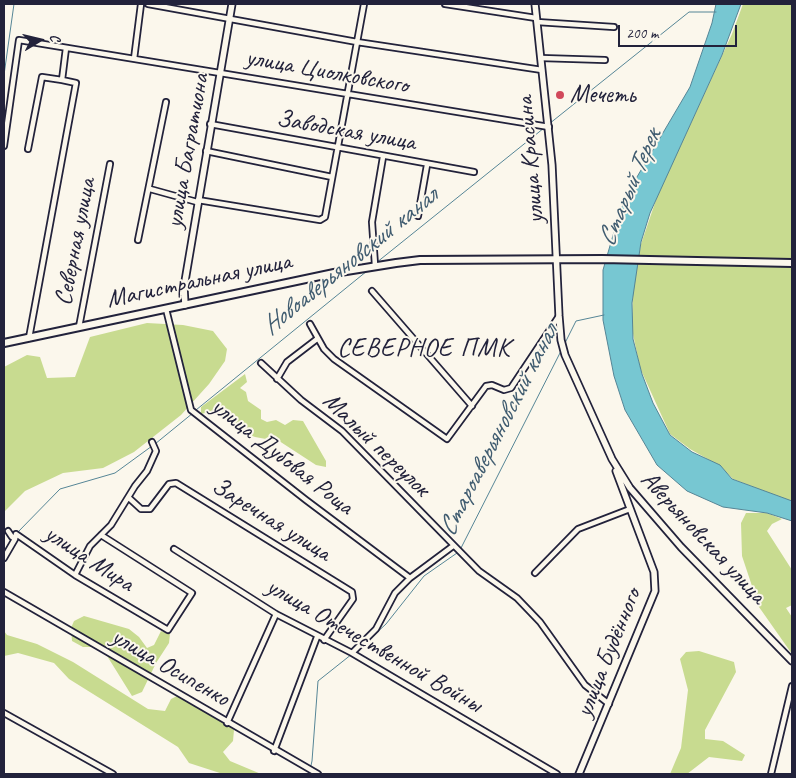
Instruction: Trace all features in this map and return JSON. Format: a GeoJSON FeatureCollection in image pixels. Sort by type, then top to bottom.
{"type":"FeatureCollection","features":[{"type":"Feature","properties":{"kind":"main road","name":"Магистральная улица"},"geometry":{"type":"LineString","coordinates":[[4,343],[375,265],[420,260],[602,259],[792,262]]}},
{"type":"Feature","properties":{"kind":"street"},"geometry":{"type":"LineString","coordinates":[[134,59],[141,4]]}},
{"type":"Feature","properties":{"kind":"street"},"geometry":{"type":"LineString","coordinates":[[148,4],[357,42],[542,70]]}},
{"type":"Feature","properties":{"kind":"street","name":"улица Багратиона"},"geometry":{"type":"LineString","coordinates":[[185,305],[184,286],[197,201],[232,4]]}},
{"type":"Feature","properties":{"kind":"street"},"geometry":{"type":"LineString","coordinates":[[150,189],[197,201],[323,219],[364,4]]}},
{"type":"Feature","properties":{"kind":"street"},"geometry":{"type":"LineString","coordinates":[[445,4],[536,20],[614,27]]}},
{"type":"Feature","properties":{"kind":"street","name":"улица Красина"},"geometry":{"type":"LineString","coordinates":[[535,4],[549,127],[557,259]]}},
{"type":"Feature","properties":{"kind":"street","name":"улица Циолковского"},"geometry":{"type":"LineString","coordinates":[[4,146],[19,40],[549,127]]}},
{"type":"Feature","properties":{"kind":"street"},"geometry":{"type":"LineString","coordinates":[[62,80],[66,48]]}},
{"type":"Feature","properties":{"kind":"street","name":"улица Красина"},"geometry":{"type":"LineString","coordinates":[[541,58],[605,60]]}},
{"type":"Feature","properties":{"kind":"street"},"geometry":{"type":"LineString","coordinates":[[28,149],[42,77],[76,83],[29,338]]}},
{"type":"Feature","properties":{"kind":"street"},"geometry":{"type":"LineString","coordinates":[[138,240],[150,189],[166,102]]}},
{"type":"Feature","properties":{"kind":"street","name":"Заводская улица"},"geometry":{"type":"LineString","coordinates":[[210,124],[337,149],[474,172]]}},
{"type":"Feature","properties":{"kind":"street","name":"Заводская улица"},"geometry":{"type":"LineString","coordinates":[[206,151],[332,177]]}},
{"type":"Feature","properties":{"kind":"street"},"geometry":{"type":"LineString","coordinates":[[375,265],[372,222],[383,157]]}},
{"type":"Feature","properties":{"kind":"street","name":"Северная улица"},"geometry":{"type":"LineString","coordinates":[[79,327],[110,164]]}},
{"type":"Feature","properties":{"kind":"street"},"geometry":{"type":"LineString","coordinates":[[418,216],[427,165]]}},
{"type":"Feature","properties":{"kind":"street","name":"Аверьяновская улица"},"geometry":{"type":"LineString","coordinates":[[557,259],[560,340],[612,459],[640,501],[792,661]]}},
{"type":"Feature","properties":{"kind":"street"},"geometry":{"type":"LineString","coordinates":[[372,292],[472,406]]}},
{"type":"Feature","properties":{"kind":"street","name":"улица Дубовая Роща"},"geometry":{"type":"LineString","coordinates":[[166,309],[191,410],[410,578]]}},
{"type":"Feature","properties":{"kind":"street"},"geometry":{"type":"LineString","coordinates":[[310,324],[317,339],[334,359],[445,439],[450,438],[489,384],[504,390],[511,388],[559,316]]}},
{"type":"Feature","properties":{"kind":"street"},"geometry":{"type":"LineString","coordinates":[[277,379],[287,362],[317,339]]}},
{"type":"Feature","properties":{"kind":"street","name":"Малый переулок"},"geometry":{"type":"LineString","coordinates":[[261,363],[277,379],[342,431],[479,571],[518,598],[540,622],[585,685],[609,704]]}},
{"type":"Feature","properties":{"kind":"street"},"geometry":{"type":"LineString","coordinates":[[75,575],[90,546],[111,526],[154,456],[156,451],[152,442]]}},
{"type":"Feature","properties":{"kind":"street","name":"улица Будённого"},"geometry":{"type":"LineString","coordinates":[[579,774],[655,591],[654,572],[612,459]]}},
{"type":"Feature","properties":{"kind":"street","name":"Заречная улица"},"geometry":{"type":"LineString","coordinates":[[129,498],[141,509],[150,509],[169,484],[176,483],[352,592],[353,599],[324,640]]}},
{"type":"Feature","properties":{"kind":"street"},"geometry":{"type":"LineString","coordinates":[[535,573],[578,529],[630,509]]}},
{"type":"Feature","properties":{"kind":"street","name":"улица Мира"},"geometry":{"type":"LineString","coordinates":[[8,531],[15,539],[16,534],[75,575],[168,630],[192,593],[101,535]]}},
{"type":"Feature","properties":{"kind":"street"},"geometry":{"type":"LineString","coordinates":[[4,558],[15,539]]}},
{"type":"Feature","properties":{"kind":"street"},"geometry":{"type":"LineString","coordinates":[[352,653],[376,629],[390,600],[410,578],[453,546]]}},
{"type":"Feature","properties":{"kind":"street","name":"улица Отечественной Войны"},"geometry":{"type":"LineString","coordinates":[[174,549],[276,614],[352,653],[557,774]]}},
{"type":"Feature","properties":{"kind":"street","name":"улица Осипенко"},"geometry":{"type":"LineString","coordinates":[[4,592],[274,751],[318,774]]}},
{"type":"Feature","properties":{"kind":"street"},"geometry":{"type":"LineString","coordinates":[[227,723],[276,614]]}},
{"type":"Feature","properties":{"kind":"street"},"geometry":{"type":"LineString","coordinates":[[274,751],[318,637]]}},
{"type":"Feature","properties":{"kind":"street"},"geometry":{"type":"LineString","coordinates":[[771,774],[792,686]]}},
{"type":"Feature","properties":{"kind":"street"},"geometry":{"type":"LineString","coordinates":[[4,713],[113,774]]}},
{"type":"Feature","properties":{"kind":"green space"},"geometry":{"type":"Polygon","coordinates":[[[743,4],[792,4],[792,502],[733,479],[720,466],[690,449],[670,434],[640,368],[632,329],[633,287],[641,244],[658,194],[732,34],[743,4]]]}},
{"type":"Feature","properties":{"kind":"green space"},"geometry":{"type":"Polygon","coordinates":[[[147,323],[183,325],[213,331],[227,349],[225,361],[209,384],[181,415],[134,452],[103,468],[63,473],[25,491],[4,512],[4,367],[27,355],[40,357],[47,378],[75,377],[90,337],[147,323]]]}},
{"type":"Feature","properties":{"kind":"green space"},"geometry":{"type":"Polygon","coordinates":[[[245,374],[247,382],[240,388],[246,392],[248,401],[261,410],[261,419],[267,422],[276,420],[285,425],[293,420],[303,421],[326,461],[326,467],[316,465],[273,437],[266,439],[255,437],[237,430],[229,420],[219,414],[209,412],[201,414],[201,407],[245,374]]]}},
{"type":"Feature","properties":{"kind":"green space"},"geometry":{"type":"Polygon","coordinates":[[[746,513],[767,513],[782,519],[772,524],[767,531],[792,570],[792,605],[786,608],[792,617],[792,654],[759,607],[742,556],[741,523],[746,513]]]}},
{"type":"Feature","properties":{"kind":"green space"},"geometry":{"type":"Polygon","coordinates":[[[84,616],[129,629],[139,637],[147,648],[154,645],[161,631],[170,634],[169,643],[156,663],[142,692],[132,696],[104,651],[94,647],[83,647],[72,641],[71,628],[74,621],[84,616]]]}},
{"type":"Feature","properties":{"kind":"green space"},"geometry":{"type":"Polygon","coordinates":[[[4,631],[7,635],[37,644],[73,662],[148,709],[165,711],[171,699],[181,694],[234,730],[233,741],[223,752],[230,761],[261,774],[223,774],[189,763],[178,747],[69,679],[54,663],[18,653],[4,656],[4,631]]]}},
{"type":"Feature","properties":{"kind":"green space"},"geometry":{"type":"Polygon","coordinates":[[[699,651],[734,662],[736,672],[705,730],[705,739],[723,741],[745,755],[742,761],[709,757],[687,774],[670,774],[681,748],[688,690],[680,659],[686,652],[699,651]]]}},
{"type":"Feature","properties":{"kind":"water"},"geometry":{"type":"Polygon","coordinates":[[[716,4],[741,4],[722,55],[650,213],[641,242],[632,303],[633,339],[642,374],[653,403],[670,435],[692,452],[720,465],[732,479],[792,501],[792,521],[767,513],[723,507],[687,491],[657,465],[625,410],[614,376],[603,320],[603,270],[620,211],[634,182],[690,87],[712,23],[716,4]]]}},
{"type":"Feature","properties":{"kind":"waterway"},"geometry":{"type":"LineString","coordinates":[[4,75],[14,4]]}},
{"type":"Feature","properties":{"kind":"waterway","name":"Новоаверьяновский канал"},"geometry":{"type":"LineString","coordinates":[[549,124],[689,12],[716,12]]}},
{"type":"Feature","properties":{"kind":"waterway","name":"Новоаверьяновский канал"},"geometry":{"type":"LineString","coordinates":[[376,263],[544,128]]}},
{"type":"Feature","properties":{"kind":"waterway","name":"Новоаверьяновский канал"},"geometry":{"type":"LineString","coordinates":[[196,410],[367,271]]}},
{"type":"Feature","properties":{"kind":"waterway","name":"Староаверьяновский канал"},"geometry":{"type":"LineString","coordinates":[[564,345],[576,321],[604,315]]}},
{"type":"Feature","properties":{"kind":"waterway","name":"Староаверьяновский канал"},"geometry":{"type":"LineString","coordinates":[[460,550],[561,351]]}},
{"type":"Feature","properties":{"kind":"waterway","name":"Новоаверьяновский канал"},"geometry":{"type":"LineString","coordinates":[[155,444],[193,413]]}},
{"type":"Feature","properties":{"kind":"waterway","name":"Новоаверьяновский канал"},"geometry":{"type":"LineString","coordinates":[[18,532],[60,489],[115,473],[152,446]]}},
{"type":"Feature","properties":{"kind":"waterway","name":"Новоаверьяновский канал"},"geometry":{"type":"LineString","coordinates":[[4,551],[12,539]]}},
{"type":"Feature","properties":{"kind":"waterway","name":"Староаверьяновский канал"},"geometry":{"type":"LineString","coordinates":[[359,649],[386,624],[424,576],[457,553]]}},
{"type":"Feature","properties":{"kind":"waterway","name":"Староаверьяновский канал"},"geometry":{"type":"LineString","coordinates":[[309,774],[312,761],[318,681],[352,654]]}},
{"type":"Feature","properties":{"kind":"place","name":"Мечеть"},"geometry":{"type":"Point","coordinates":[560,95]}},
{"type":"Feature","properties":{"kind":"district","name":"СЕВЕРНОЕ ПМК"},"geometry":{"type":"Point","coordinates":[424,349]}},
{"type":"Feature","properties":{"kind":"water label","name":"Старый Терек"},"geometry":{"type":"Point","coordinates":[630,188]}}]}
